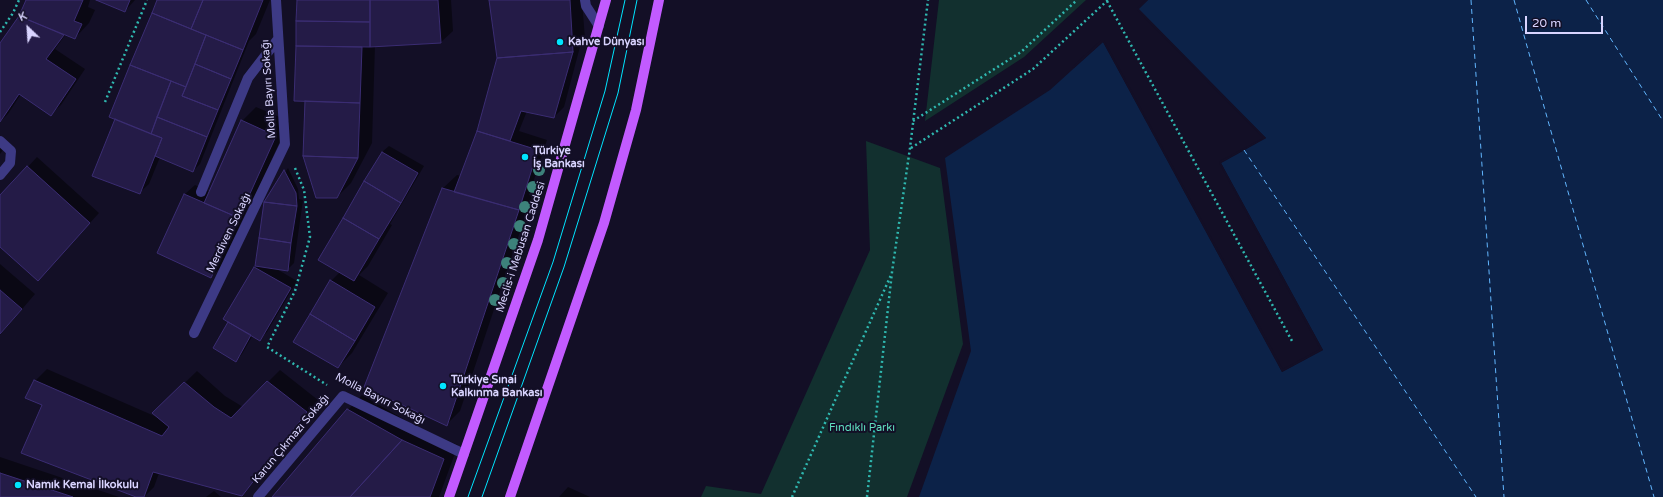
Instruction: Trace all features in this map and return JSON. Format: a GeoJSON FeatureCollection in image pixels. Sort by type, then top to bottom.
{"type":"FeatureCollection","features":[{"type":"Feature","properties":{"kind":"main road","name":"Meclis-i Mebusan Caddesi"},"geometry":{"type":"LineString","coordinates":[[449,497],[538,240],[606,0]]}},
{"type":"Feature","properties":{"kind":"main road"},"geometry":{"type":"LineString","coordinates":[[510,497],[604,223],[636,110],[659,0]]}},
{"type":"Feature","properties":{"kind":"street","name":"Molla Bayırı Sokağı"},"geometry":{"type":"LineString","coordinates":[[276,0],[284,144]]}},
{"type":"Feature","properties":{"kind":"street"},"geometry":{"type":"LineString","coordinates":[[585,0],[586,6],[599,26]]}},
{"type":"Feature","properties":{"kind":"street"},"geometry":{"type":"LineString","coordinates":[[201,192],[248,78],[278,39]]}},
{"type":"Feature","properties":{"kind":"street"},"geometry":{"type":"LineString","coordinates":[[0,141],[11,151],[10,163],[0,175]]}},
{"type":"Feature","properties":{"kind":"street","name":"Merdiven Sokağı"},"geometry":{"type":"LineString","coordinates":[[194,333],[284,144]]}},
{"type":"Feature","properties":{"kind":"street","name":"Molla Bayırı Sokağı"},"geometry":{"type":"LineString","coordinates":[[343,396],[464,454]]}},
{"type":"Feature","properties":{"kind":"street","name":"Karun Çıkmazı Sokağı"},"geometry":{"type":"LineString","coordinates":[[258,497],[343,396]]}},
{"type":"Feature","properties":{"kind":"path"},"geometry":{"type":"LineString","coordinates":[[0,32],[13,13],[19,0]]}},
{"type":"Feature","properties":{"kind":"path"},"geometry":{"type":"LineString","coordinates":[[105,102],[147,0]]}},
{"type":"Feature","properties":{"kind":"path"},"geometry":{"type":"LineString","coordinates":[[867,497],[892,272],[910,148],[928,0]]}},
{"type":"Feature","properties":{"kind":"path"},"geometry":{"type":"LineString","coordinates":[[913,121],[1020,52],[1077,0]]}},
{"type":"Feature","properties":{"kind":"path"},"geometry":{"type":"LineString","coordinates":[[910,148],[1033,69],[1108,1],[1292,341]]}},
{"type":"Feature","properties":{"kind":"path","name":"Molla Bayırı Sokağı"},"geometry":{"type":"LineString","coordinates":[[284,144],[304,190],[310,236],[296,291],[267,347],[343,396]]}},
{"type":"Feature","properties":{"kind":"path"},"geometry":{"type":"LineString","coordinates":[[792,497],[892,272]]}},
{"type":"Feature","properties":{"kind":"green space"},"geometry":{"type":"Polygon","coordinates":[[[939,0],[1086,0],[1024,57],[925,121],[939,0]]]}},
{"type":"Feature","properties":{"kind":"green space","name":"Fındıklı Parkı"},"geometry":{"type":"Polygon","coordinates":[[[866,141],[940,168],[963,344],[907,497],[701,497],[706,486],[761,494],[870,250],[866,141]]]}},
{"type":"Feature","properties":{"kind":"water"},"geometry":{"type":"Polygon","coordinates":[[[1148,0],[1663,0],[1663,497],[919,497],[971,351],[945,158],[1050,90],[1103,42],[1282,372],[1323,350],[1221,163],[1266,138],[1138,9],[1148,0]]]}},
{"type":"Feature","properties":{"kind":"pier"},"geometry":{"type":"Polygon","coordinates":[[[1145,0],[1148,0],[1139,9],[1266,138],[1221,163],[1323,350],[1282,372],[1103,42],[1074,68],[1072,67],[1101,40],[1104,40],[1283,369],[1320,349],[1219,163],[1220,161],[1263,138],[1137,10],[1137,8],[1145,0]]]}},
{"type":"Feature","properties":{"kind":"building"},"geometry":{"type":"Polygon","coordinates":[[[26,0],[83,0],[74,21],[82,24],[75,39],[19,16],[26,0]]]}},
{"type":"Feature","properties":{"kind":"building"},"geometry":{"type":"Polygon","coordinates":[[[96,0],[130,0],[125,12],[96,0]]]}},
{"type":"Feature","properties":{"kind":"building"},"geometry":{"type":"Polygon","coordinates":[[[157,0],[203,0],[191,29],[152,13],[157,0]]]}},
{"type":"Feature","properties":{"kind":"building"},"geometry":{"type":"Polygon","coordinates":[[[203,0],[263,0],[243,50],[191,29],[203,0]]]}},
{"type":"Feature","properties":{"kind":"building"},"geometry":{"type":"Polygon","coordinates":[[[297,0],[370,0],[370,22],[296,21],[297,0]]]}},
{"type":"Feature","properties":{"kind":"building"},"geometry":{"type":"Polygon","coordinates":[[[370,0],[438,0],[441,43],[370,47],[370,0]]]}},
{"type":"Feature","properties":{"kind":"building"},"geometry":{"type":"Polygon","coordinates":[[[489,0],[570,0],[573,52],[497,58],[489,0]]]}},
{"type":"Feature","properties":{"kind":"building"},"geometry":{"type":"Polygon","coordinates":[[[152,13],[206,35],[186,87],[130,65],[152,13]]]}},
{"type":"Feature","properties":{"kind":"building"},"geometry":{"type":"Polygon","coordinates":[[[19,16],[64,35],[46,59],[76,79],[51,116],[19,94],[0,122],[0,43],[19,16]]]}},
{"type":"Feature","properties":{"kind":"building"},"geometry":{"type":"Polygon","coordinates":[[[296,21],[370,22],[370,47],[296,46],[296,21]]]}},
{"type":"Feature","properties":{"kind":"building"},"geometry":{"type":"Polygon","coordinates":[[[206,35],[243,50],[231,79],[195,64],[206,35]]]}},
{"type":"Feature","properties":{"kind":"building"},"geometry":{"type":"Polygon","coordinates":[[[296,46],[362,47],[360,103],[294,101],[296,46]]]}},
{"type":"Feature","properties":{"kind":"building"},"geometry":{"type":"Polygon","coordinates":[[[573,52],[554,118],[521,111],[510,141],[477,131],[497,58],[573,52]]]}},
{"type":"Feature","properties":{"kind":"building"},"geometry":{"type":"Polygon","coordinates":[[[195,64],[231,79],[218,110],[182,96],[195,64]]]}},
{"type":"Feature","properties":{"kind":"building"},"geometry":{"type":"Polygon","coordinates":[[[130,65],[171,81],[151,134],[109,117],[130,65]]]}},
{"type":"Feature","properties":{"kind":"building"},"geometry":{"type":"Polygon","coordinates":[[[171,81],[186,87],[182,96],[218,110],[207,137],[157,117],[171,81]]]}},
{"type":"Feature","properties":{"kind":"building"},"geometry":{"type":"Polygon","coordinates":[[[305,101],[360,103],[358,158],[303,156],[305,101]]]}},
{"type":"Feature","properties":{"kind":"building"},"geometry":{"type":"Polygon","coordinates":[[[157,117],[207,137],[193,172],[155,156],[162,138],[151,134],[157,117]]]}},
{"type":"Feature","properties":{"kind":"building"},"geometry":{"type":"Polygon","coordinates":[[[115,119],[162,138],[140,194],[92,176],[115,119]]]}},
{"type":"Feature","properties":{"kind":"building"},"geometry":{"type":"Polygon","coordinates":[[[241,120],[276,136],[239,218],[204,203],[241,120]]]}},
{"type":"Feature","properties":{"kind":"building"},"geometry":{"type":"Polygon","coordinates":[[[477,131],[538,150],[519,210],[454,192],[477,131]]]}},
{"type":"Feature","properties":{"kind":"building"},"geometry":{"type":"Polygon","coordinates":[[[382,152],[418,173],[401,203],[364,181],[382,152]]]}},
{"type":"Feature","properties":{"kind":"building"},"geometry":{"type":"Polygon","coordinates":[[[303,156],[358,158],[337,198],[316,198],[303,156]]]}},
{"type":"Feature","properties":{"kind":"building"},"geometry":{"type":"Polygon","coordinates":[[[27,166],[90,223],[38,281],[0,247],[0,195],[27,166]]]}},
{"type":"Feature","properties":{"kind":"building"},"geometry":{"type":"Polygon","coordinates":[[[284,170],[296,193],[297,206],[264,202],[284,170]]]}},
{"type":"Feature","properties":{"kind":"building"},"geometry":{"type":"Polygon","coordinates":[[[364,181],[401,203],[379,239],[343,218],[364,181]]]}},
{"type":"Feature","properties":{"kind":"building"},"geometry":{"type":"Polygon","coordinates":[[[442,188],[519,210],[447,426],[364,387],[442,188]]]}},
{"type":"Feature","properties":{"kind":"building"},"geometry":{"type":"Polygon","coordinates":[[[184,194],[239,218],[211,278],[157,253],[184,194]]]}},
{"type":"Feature","properties":{"kind":"building"},"geometry":{"type":"Polygon","coordinates":[[[264,202],[297,206],[291,243],[259,238],[264,202]]]}},
{"type":"Feature","properties":{"kind":"building"},"geometry":{"type":"Polygon","coordinates":[[[343,218],[379,239],[354,281],[318,260],[343,218]]]}},
{"type":"Feature","properties":{"kind":"building"},"geometry":{"type":"Polygon","coordinates":[[[259,238],[291,243],[288,271],[255,266],[259,238]]]}},
{"type":"Feature","properties":{"kind":"building"},"geometry":{"type":"Polygon","coordinates":[[[254,267],[291,288],[260,341],[223,319],[254,267]]]}},
{"type":"Feature","properties":{"kind":"building"},"geometry":{"type":"Polygon","coordinates":[[[330,280],[375,307],[355,341],[310,314],[330,280]]]}},
{"type":"Feature","properties":{"kind":"building"},"geometry":{"type":"Polygon","coordinates":[[[0,290],[22,309],[0,334],[0,290]]]}},
{"type":"Feature","properties":{"kind":"building"},"geometry":{"type":"Polygon","coordinates":[[[310,314],[355,341],[338,368],[293,342],[310,314]]]}},
{"type":"Feature","properties":{"kind":"building"},"geometry":{"type":"Polygon","coordinates":[[[228,322],[251,335],[236,362],[213,348],[228,322]]]}},
{"type":"Feature","properties":{"kind":"building"},"geometry":{"type":"Polygon","coordinates":[[[34,380],[162,436],[169,427],[152,413],[184,382],[214,407],[231,418],[267,381],[307,412],[242,496],[153,472],[144,497],[136,497],[21,453],[42,405],[25,398],[34,380]]]}},
{"type":"Feature","properties":{"kind":"building"},"geometry":{"type":"Polygon","coordinates":[[[347,409],[402,440],[350,497],[272,497],[347,409]]]}},
{"type":"Feature","properties":{"kind":"building"},"geometry":{"type":"Polygon","coordinates":[[[402,440],[444,459],[430,497],[350,497],[402,440]]]}},
{"type":"Feature","properties":{"kind":"building","name":"Namık Kemal İlkokulu"},"geometry":{"type":"Polygon","coordinates":[[[0,473],[73,497],[0,497],[0,473]]]}},
{"type":"Feature","properties":{"kind":"ferry route"},"geometry":{"type":"LineString","coordinates":[[1471,0],[1504,497]]}},
{"type":"Feature","properties":{"kind":"ferry route"},"geometry":{"type":"LineString","coordinates":[[1514,0],[1654,497]]}},
{"type":"Feature","properties":{"kind":"ferry route"},"geometry":{"type":"LineString","coordinates":[[1586,0],[1663,121]]}},
{"type":"Feature","properties":{"kind":"ferry route"},"geometry":{"type":"LineString","coordinates":[[1244,150],[1476,497]]}},
{"type":"Feature","properties":{"kind":"tram line"},"geometry":{"type":"LineString","coordinates":[[468,497],[553,262],[605,91],[625,0]]}},
{"type":"Feature","properties":{"kind":"tram line"},"geometry":{"type":"LineString","coordinates":[[482,497],[564,267],[618,93],[637,0]]}},
{"type":"Feature","properties":{"kind":"place","name":"Kahve Dünyası"},"geometry":{"type":"Point","coordinates":[560,42]}},
{"type":"Feature","properties":{"kind":"place","name":"Türkiye İş Bankası"},"geometry":{"type":"Point","coordinates":[525,157]}},
{"type":"Feature","properties":{"kind":"place","name":"Türkiye Sınai Kalkınma Bankası"},"geometry":{"type":"Point","coordinates":[443,386]}},
{"type":"Feature","properties":{"kind":"place","name":"Namık Kemal İlkokulu"},"geometry":{"type":"Point","coordinates":[18,485]}}]}
